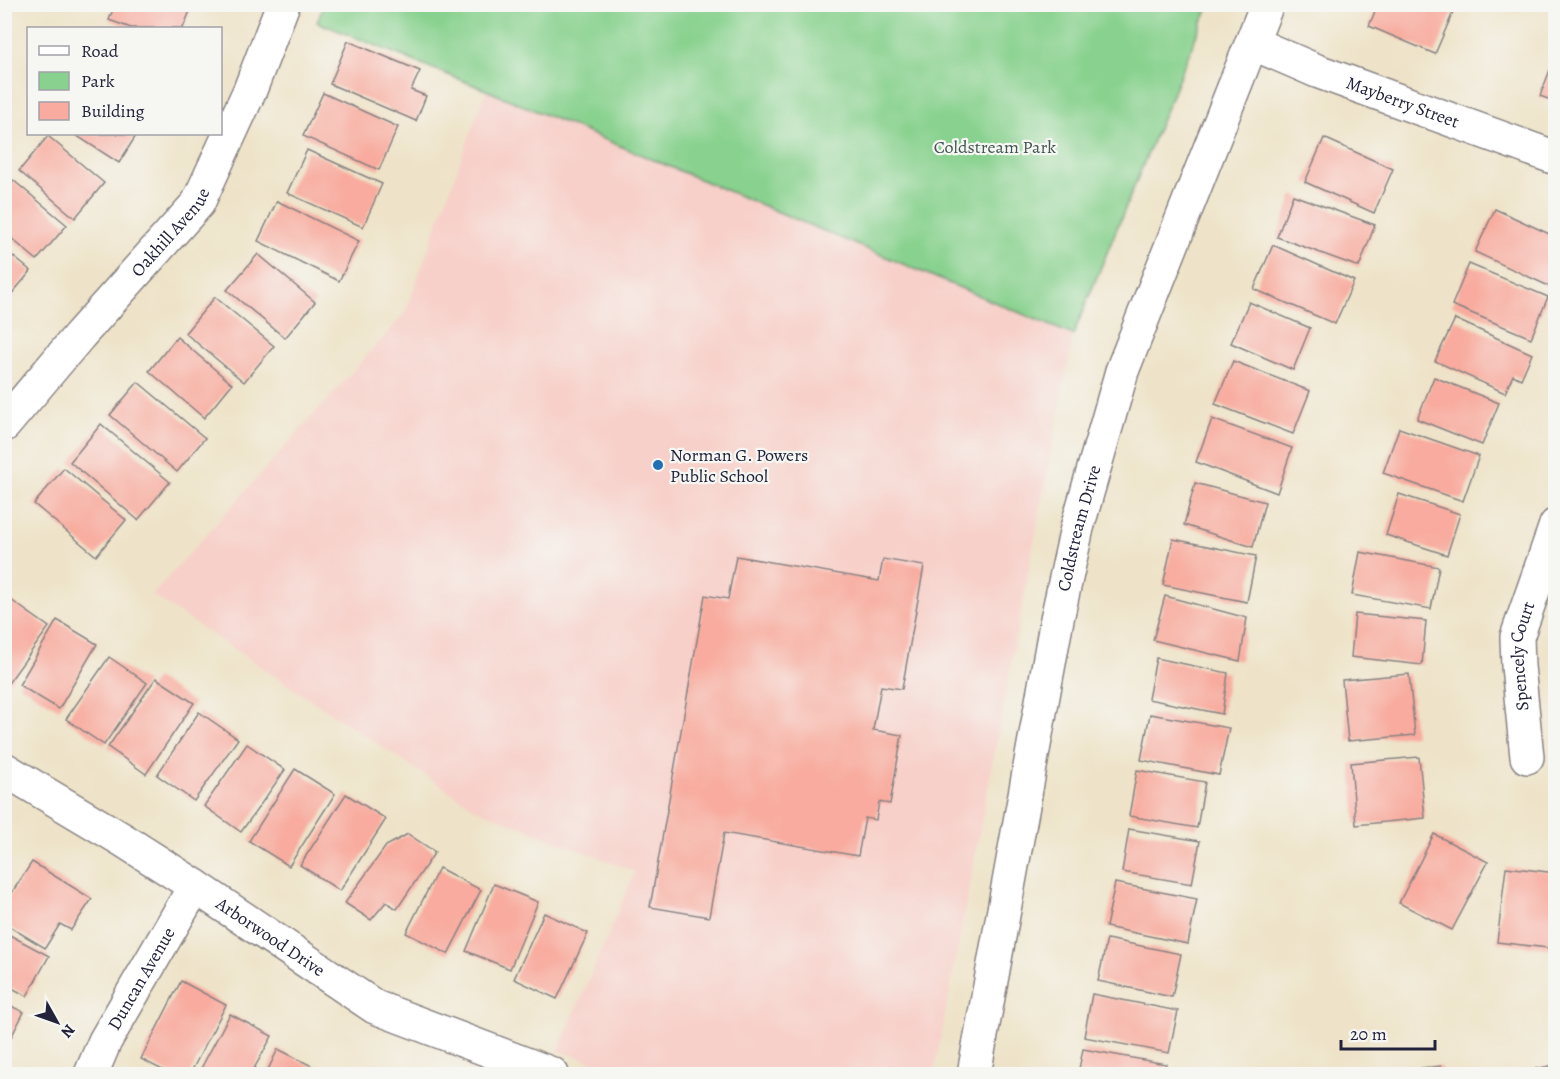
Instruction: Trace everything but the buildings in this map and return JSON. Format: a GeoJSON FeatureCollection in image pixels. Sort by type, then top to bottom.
{"type":"FeatureCollection","features":[{"type":"Feature","properties":{"kind":"street","name":"Oakhill Avenue"},"geometry":{"type":"LineString","coordinates":[[4,425],[79,336],[198,203],[250,90],[283,4]]}},
{"type":"Feature","properties":{"kind":"street","name":"Coldstream Drive"},"geometry":{"type":"LineString","coordinates":[[974,1074],[1057,619],[1077,528],[1122,371],[1267,4]]}},
{"type":"Feature","properties":{"kind":"street","name":"Mayberry Street"},"geometry":{"type":"LineString","coordinates":[[1252,43],[1317,71],[1556,158]]}},
{"type":"Feature","properties":{"kind":"street","name":"Spencely Court"},"geometry":{"type":"LineString","coordinates":[[1527,757],[1517,637],[1556,525]]}},
{"type":"Feature","properties":{"kind":"street","name":"Arborwood Drive"},"geometry":{"type":"LineString","coordinates":[[4,769],[195,886],[375,1007],[552,1074]]}},
{"type":"Feature","properties":{"kind":"street","name":"Duncan Avenue"},"geometry":{"type":"LineString","coordinates":[[91,1074],[105,1041],[195,886]]}},
{"type":"Feature","properties":{"kind":"shaded area","name":"Norman G. Powers Public School"},"geometry":{"type":"Polygon","coordinates":[[[486,90],[1073,335],[934,1074],[635,1074],[558,1051],[635,872],[476,809],[152,595],[405,313],[486,90]]]}},
{"type":"Feature","properties":{"kind":"green space","name":"Coldstream Park"},"geometry":{"type":"Polygon","coordinates":[[[324,4],[1209,5],[1073,335],[486,90],[317,22],[324,4]]]}},
{"type":"Feature","properties":{"kind":"place","name":"Norman G. Powers Public School"},"geometry":{"type":"Point","coordinates":[658,465]}}]}
